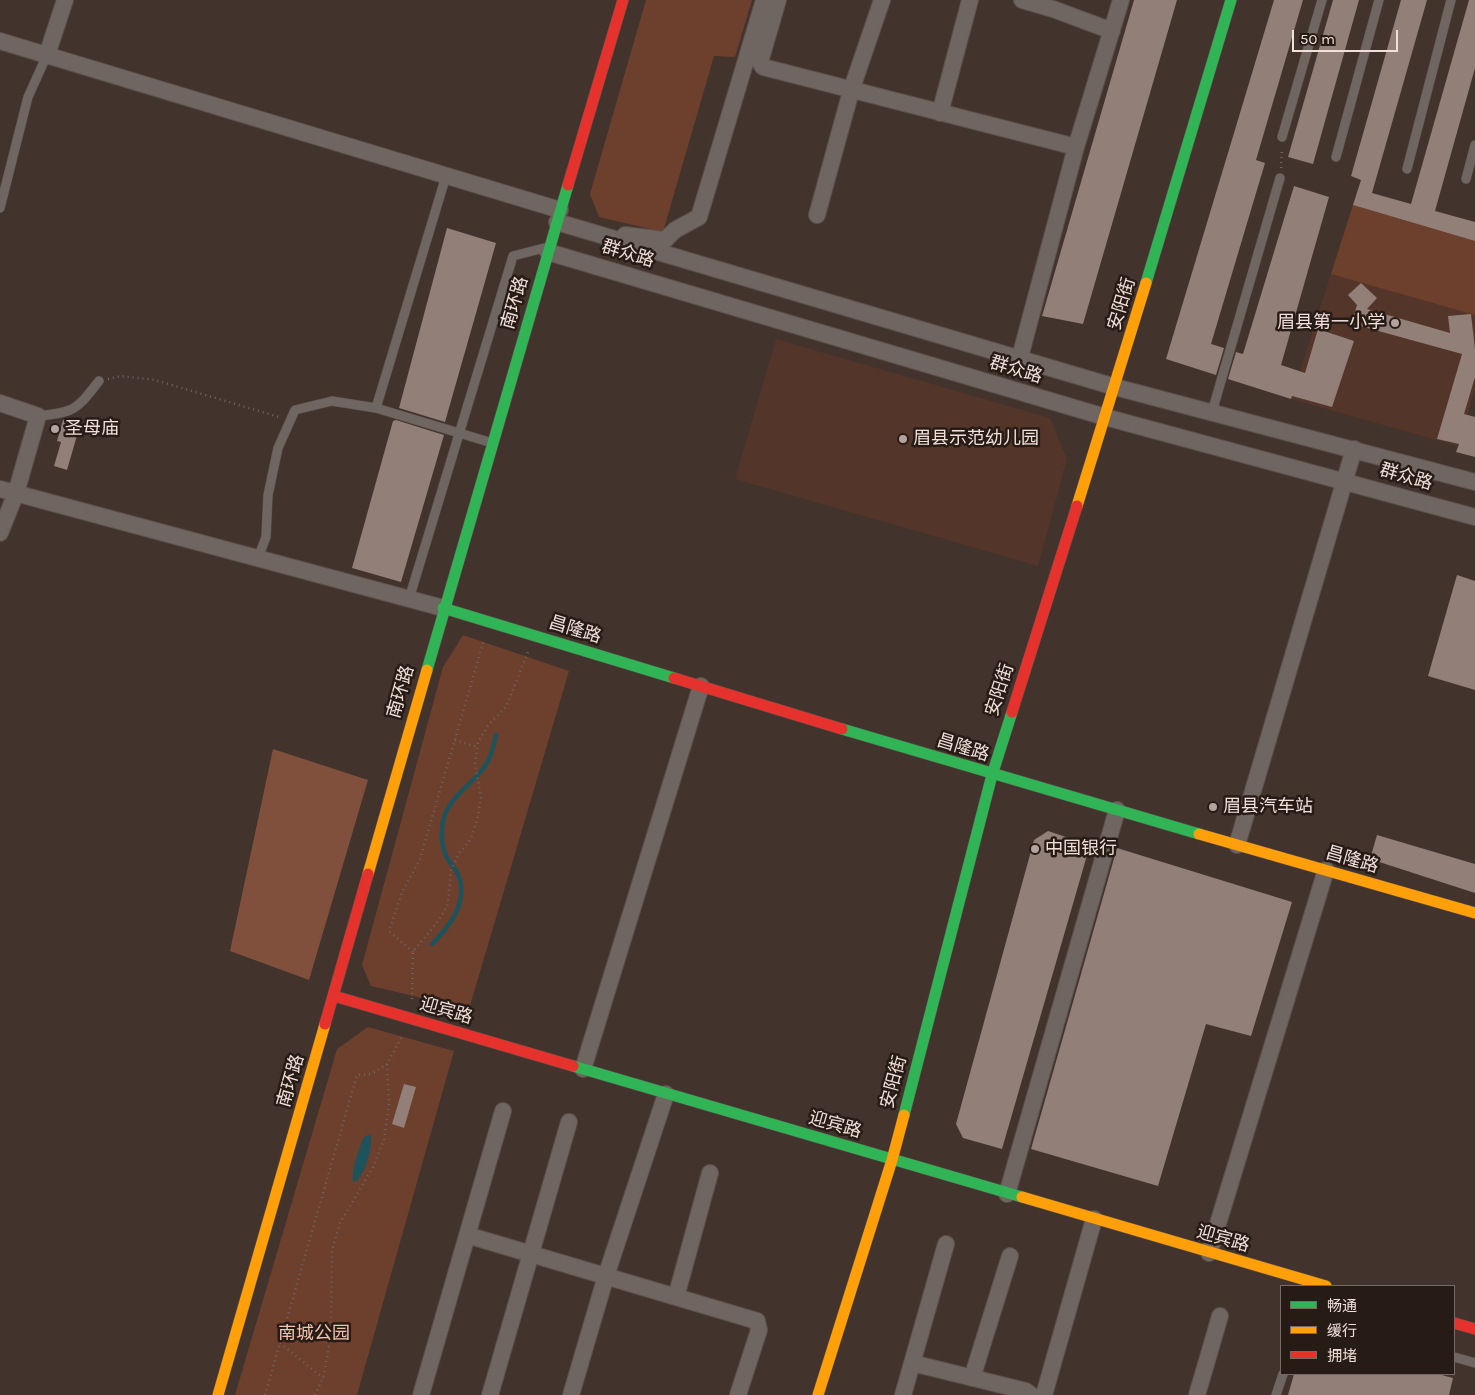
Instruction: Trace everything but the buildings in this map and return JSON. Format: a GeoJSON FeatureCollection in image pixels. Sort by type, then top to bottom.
{"type":"FeatureCollection","features":[{"type":"Feature","properties":{"kind":"main road","name":"南环路"},"geometry":{"type":"LineString","coordinates":[[218,1395],[334,996],[443,608],[624,0]]}},
{"type":"Feature","properties":{"kind":"main road","name":"安阳街"},"geometry":{"type":"LineString","coordinates":[[818,1395],[892,1160],[992,775],[1106,417],[1231,0]]}},
{"type":"Feature","properties":{"kind":"main road","name":"昌隆路"},"geometry":{"type":"LineString","coordinates":[[443,608],[992,775],[1475,913]]}},
{"type":"Feature","properties":{"kind":"main road","name":"迎宾路"},"geometry":{"type":"LineString","coordinates":[[334,996],[1322,1285]]}},
{"type":"Feature","properties":{"kind":"main road"},"geometry":{"type":"LineString","coordinates":[[1455,1323],[1475,1329]]}},
{"type":"Feature","properties":{"kind":"street"},"geometry":{"type":"LineString","coordinates":[[47,55],[65,0]]}},
{"type":"Feature","properties":{"kind":"street"},"geometry":{"type":"LineString","coordinates":[[601,236],[607,232],[665,240],[675,230],[699,217],[764,0]]}},
{"type":"Feature","properties":{"kind":"street"},"geometry":{"type":"LineString","coordinates":[[778,0],[760,62],[763,67],[1076,147]]}},
{"type":"Feature","properties":{"kind":"street"},"geometry":{"type":"LineString","coordinates":[[817,215],[851,91],[882,0]]}},
{"type":"Feature","properties":{"kind":"street"},"geometry":{"type":"LineString","coordinates":[[940,113],[970,0]]}},
{"type":"Feature","properties":{"kind":"street"},"geometry":{"type":"LineString","coordinates":[[1022,0],[1054,4],[1112,31]]}},
{"type":"Feature","properties":{"kind":"street"},"geometry":{"type":"LineString","coordinates":[[1020,357],[1076,147],[1121,0]]}},
{"type":"Feature","properties":{"kind":"street","name":"群众路"},"geometry":{"type":"LineString","coordinates":[[0,42],[446,176],[559,216],[601,236],[1020,357],[1115,387],[1475,482]]}},
{"type":"Feature","properties":{"kind":"street","name":"群众路"},"geometry":{"type":"LineString","coordinates":[[549,249],[1106,417],[1475,517]]}},
{"type":"Feature","properties":{"kind":"street"},"geometry":{"type":"LineString","coordinates":[[0,403],[38,416],[16,493],[0,533]]}},
{"type":"Feature","properties":{"kind":"street"},"geometry":{"type":"LineString","coordinates":[[1237,845],[1354,449]]}},
{"type":"Feature","properties":{"kind":"street"},"geometry":{"type":"LineString","coordinates":[[0,489],[443,608]]}},
{"type":"Feature","properties":{"kind":"street"},"geometry":{"type":"LineString","coordinates":[[583,1069],[701,686]]}},
{"type":"Feature","properties":{"kind":"street"},"geometry":{"type":"LineString","coordinates":[[1007,1194],[1117,810]]}},
{"type":"Feature","properties":{"kind":"street"},"geometry":{"type":"LineString","coordinates":[[1210,1253],[1326,870]]}},
{"type":"Feature","properties":{"kind":"street"},"geometry":{"type":"LineString","coordinates":[[571,1395],[606,1276],[666,1094]]}},
{"type":"Feature","properties":{"kind":"street"},"geometry":{"type":"LineString","coordinates":[[421,1395],[503,1111]]}},
{"type":"Feature","properties":{"kind":"street"},"geometry":{"type":"LineString","coordinates":[[490,1395],[530,1253],[570,1122]]}},
{"type":"Feature","properties":{"kind":"street"},"geometry":{"type":"LineString","coordinates":[[676,1297],[710,1174]]}},
{"type":"Feature","properties":{"kind":"street"},"geometry":{"type":"LineString","coordinates":[[1044,1395],[1094,1219]]}},
{"type":"Feature","properties":{"kind":"street"},"geometry":{"type":"LineString","coordinates":[[467,1235],[757,1321],[758,1330],[738,1395]]}},
{"type":"Feature","properties":{"kind":"street"},"geometry":{"type":"LineString","coordinates":[[903,1395],[946,1244]]}},
{"type":"Feature","properties":{"kind":"street"},"geometry":{"type":"LineString","coordinates":[[972,1378],[1010,1256]]}},
{"type":"Feature","properties":{"kind":"street"},"geometry":{"type":"LineString","coordinates":[[1197,1395],[1220,1316]]}},
{"type":"Feature","properties":{"kind":"street"},"geometry":{"type":"LineString","coordinates":[[912,1363],[1026,1391],[1031,1395]]}},
{"type":"Feature","properties":{"kind":"lane"},"geometry":{"type":"LineString","coordinates":[[1282,137],[1322,0]]}},
{"type":"Feature","properties":{"kind":"lane"},"geometry":{"type":"LineString","coordinates":[[1336,157],[1379,0]]}},
{"type":"Feature","properties":{"kind":"lane"},"geometry":{"type":"LineString","coordinates":[[1407,169],[1451,0]]}},
{"type":"Feature","properties":{"kind":"lane"},"geometry":{"type":"LineString","coordinates":[[0,208],[28,98],[47,55]]}},
{"type":"Feature","properties":{"kind":"lane"},"geometry":{"type":"LineString","coordinates":[[1466,179],[1475,145]]}},
{"type":"Feature","properties":{"kind":"lane"},"geometry":{"type":"LineString","coordinates":[[376,408],[446,176]]}},
{"type":"Feature","properties":{"kind":"lane"},"geometry":{"type":"LineString","coordinates":[[1212,412],[1280,178]]}},
{"type":"Feature","properties":{"kind":"lane"},"geometry":{"type":"LineString","coordinates":[[409,599],[513,256],[549,249]]}},
{"type":"Feature","properties":{"kind":"lane"},"geometry":{"type":"LineString","coordinates":[[38,416],[68,412],[80,406],[100,381]]}},
{"type":"Feature","properties":{"kind":"lane"},"geometry":{"type":"LineString","coordinates":[[258,558],[266,537],[268,495],[278,448],[295,410],[332,401],[376,408],[492,443]]}},
{"type":"Feature","properties":{"kind":"lane"},"geometry":{"type":"LineString","coordinates":[[1455,1357],[1475,1363]]}},
{"type":"Feature","properties":{"kind":"lane"},"geometry":{"type":"LineString","coordinates":[[1276,1395],[1283,1375]]}},
{"type":"Feature","properties":{"kind":"path"},"geometry":{"type":"LineString","coordinates":[[1280,178],[1282,137]]}},
{"type":"Feature","properties":{"kind":"path"},"geometry":{"type":"LineString","coordinates":[[100,381],[121,376],[155,380],[290,420]]}},
{"type":"Feature","properties":{"kind":"path"},"geometry":{"type":"LineString","coordinates":[[413,952],[389,931],[402,892],[420,858],[489,622]]}},
{"type":"Feature","properties":{"kind":"path"},"geometry":{"type":"LineString","coordinates":[[265,1395],[357,1075],[371,1074],[387,1064],[397,1049],[409,1018],[413,952],[440,920],[448,904],[451,870],[457,857],[471,839],[477,820],[481,798],[477,782],[476,765],[478,742],[489,724],[506,706],[515,690],[525,665],[533,635]]}},
{"type":"Feature","properties":{"kind":"path"},"geometry":{"type":"LineString","coordinates":[[455,740],[477,747]]}},
{"type":"Feature","properties":{"kind":"path"},"geometry":{"type":"LineString","coordinates":[[316,1395],[323,1378],[331,1336],[332,1250],[340,1224],[373,1167],[384,1140],[389,1104],[387,1064]]}},
{"type":"Feature","properties":{"kind":"path"},"geometry":{"type":"LineString","coordinates":[[280,1343],[323,1378]]}},
{"type":"Feature","properties":{"kind":"shaded area","name":"眉县第一小学"},"geometry":{"type":"Polygon","coordinates":[[[1358,189],[1475,222],[1475,389],[1458,446],[1291,399],[1358,189]]]}},
{"type":"Feature","properties":{"kind":"shaded area","name":"眉县示范幼儿园"},"geometry":{"type":"Polygon","coordinates":[[[776,339],[1050,418],[1067,459],[1038,566],[735,479],[776,339]]]}},
{"type":"Feature","properties":{"kind":"shaded area"},"geometry":{"type":"Polygon","coordinates":[[[273,749],[368,780],[309,980],[230,951],[273,749]]]}},
{"type":"Feature","properties":{"kind":"green space"},"geometry":{"type":"Polygon","coordinates":[[[646,0],[752,0],[735,57],[714,56],[663,232],[599,217],[590,194],[646,0]]]}},
{"type":"Feature","properties":{"kind":"green space"},"geometry":{"type":"Polygon","coordinates":[[[1353,205],[1475,241],[1475,315],[1331,274],[1353,205]]]}},
{"type":"Feature","properties":{"kind":"green space"},"geometry":{"type":"Polygon","coordinates":[[[463,635],[569,671],[469,1009],[371,986],[362,965],[443,667],[463,635]]]}},
{"type":"Feature","properties":{"kind":"green space","name":"南城公园"},"geometry":{"type":"Polygon","coordinates":[[[368,1027],[454,1051],[357,1395],[235,1395],[337,1049],[368,1027]]]}},
{"type":"Feature","properties":{"kind":"water"},"geometry":{"type":"Polygon","coordinates":[[[371,1134],[370,1152],[366,1165],[361,1176],[357,1181],[353,1182],[354,1165],[364,1137],[371,1134]]]}},
{"type":"Feature","properties":{"kind":"waterway"},"geometry":{"type":"LineString","coordinates":[[432,944],[445,930],[455,914],[461,896],[458,874],[447,858],[444,849],[443,821],[454,799],[488,762],[496,735]]}},
{"type":"Feature","properties":{"kind":"traffic: fast"},"geometry":{"type":"LineString","coordinates":[[1146,283],[1231,0]]}},
{"type":"Feature","properties":{"kind":"traffic: fast"},"geometry":{"type":"LineString","coordinates":[[427,670],[568,185]]}},
{"type":"Feature","properties":{"kind":"traffic: fast"},"geometry":{"type":"LineString","coordinates":[[443,608],[674,678]]}},
{"type":"Feature","properties":{"kind":"traffic: fast"},"geometry":{"type":"LineString","coordinates":[[904,1115],[992,775],[1012,712]]}},
{"type":"Feature","properties":{"kind":"traffic: fast"},"geometry":{"type":"LineString","coordinates":[[842,729],[1199,834]]}},
{"type":"Feature","properties":{"kind":"traffic: fast"},"geometry":{"type":"LineString","coordinates":[[573,1066],[1022,1197]]}},
{"type":"Feature","properties":{"kind":"traffic: slow"},"geometry":{"type":"LineString","coordinates":[[1077,506],[1146,283]]}},
{"type":"Feature","properties":{"kind":"traffic: slow"},"geometry":{"type":"LineString","coordinates":[[368,874],[427,670]]}},
{"type":"Feature","properties":{"kind":"traffic: slow"},"geometry":{"type":"LineString","coordinates":[[1199,834],[1475,913]]}},
{"type":"Feature","properties":{"kind":"traffic: slow"},"geometry":{"type":"LineString","coordinates":[[218,1395],[325,1024]]}},
{"type":"Feature","properties":{"kind":"traffic: slow"},"geometry":{"type":"LineString","coordinates":[[818,1395],[892,1160],[904,1115]]}},
{"type":"Feature","properties":{"kind":"traffic: slow"},"geometry":{"type":"LineString","coordinates":[[1022,1197],[1323,1285]]}},
{"type":"Feature","properties":{"kind":"traffic: jam"},"geometry":{"type":"LineString","coordinates":[[568,185],[623,0]]}},
{"type":"Feature","properties":{"kind":"traffic: jam"},"geometry":{"type":"LineString","coordinates":[[1012,712],[1077,506]]}},
{"type":"Feature","properties":{"kind":"traffic: jam"},"geometry":{"type":"LineString","coordinates":[[674,678],[842,729]]}},
{"type":"Feature","properties":{"kind":"traffic: jam"},"geometry":{"type":"LineString","coordinates":[[325,1024],[368,874]]}},
{"type":"Feature","properties":{"kind":"traffic: jam"},"geometry":{"type":"LineString","coordinates":[[334,996],[573,1066]]}},
{"type":"Feature","properties":{"kind":"traffic: jam"},"geometry":{"type":"LineString","coordinates":[[1455,1323],[1475,1329]]}},
{"type":"Feature","properties":{"kind":"place","name":"眉县第一小学"},"geometry":{"type":"Point","coordinates":[1395,323]}},
{"type":"Feature","properties":{"kind":"place","name":"圣母庙"},"geometry":{"type":"Point","coordinates":[55,429]}},
{"type":"Feature","properties":{"kind":"place","name":"眉县示范幼儿园"},"geometry":{"type":"Point","coordinates":[903,439]}},
{"type":"Feature","properties":{"kind":"place","name":"眉县汽车站"},"geometry":{"type":"Point","coordinates":[1213,807]}},
{"type":"Feature","properties":{"kind":"place","name":"中国银行"},"geometry":{"type":"Point","coordinates":[1035,849]}}]}
